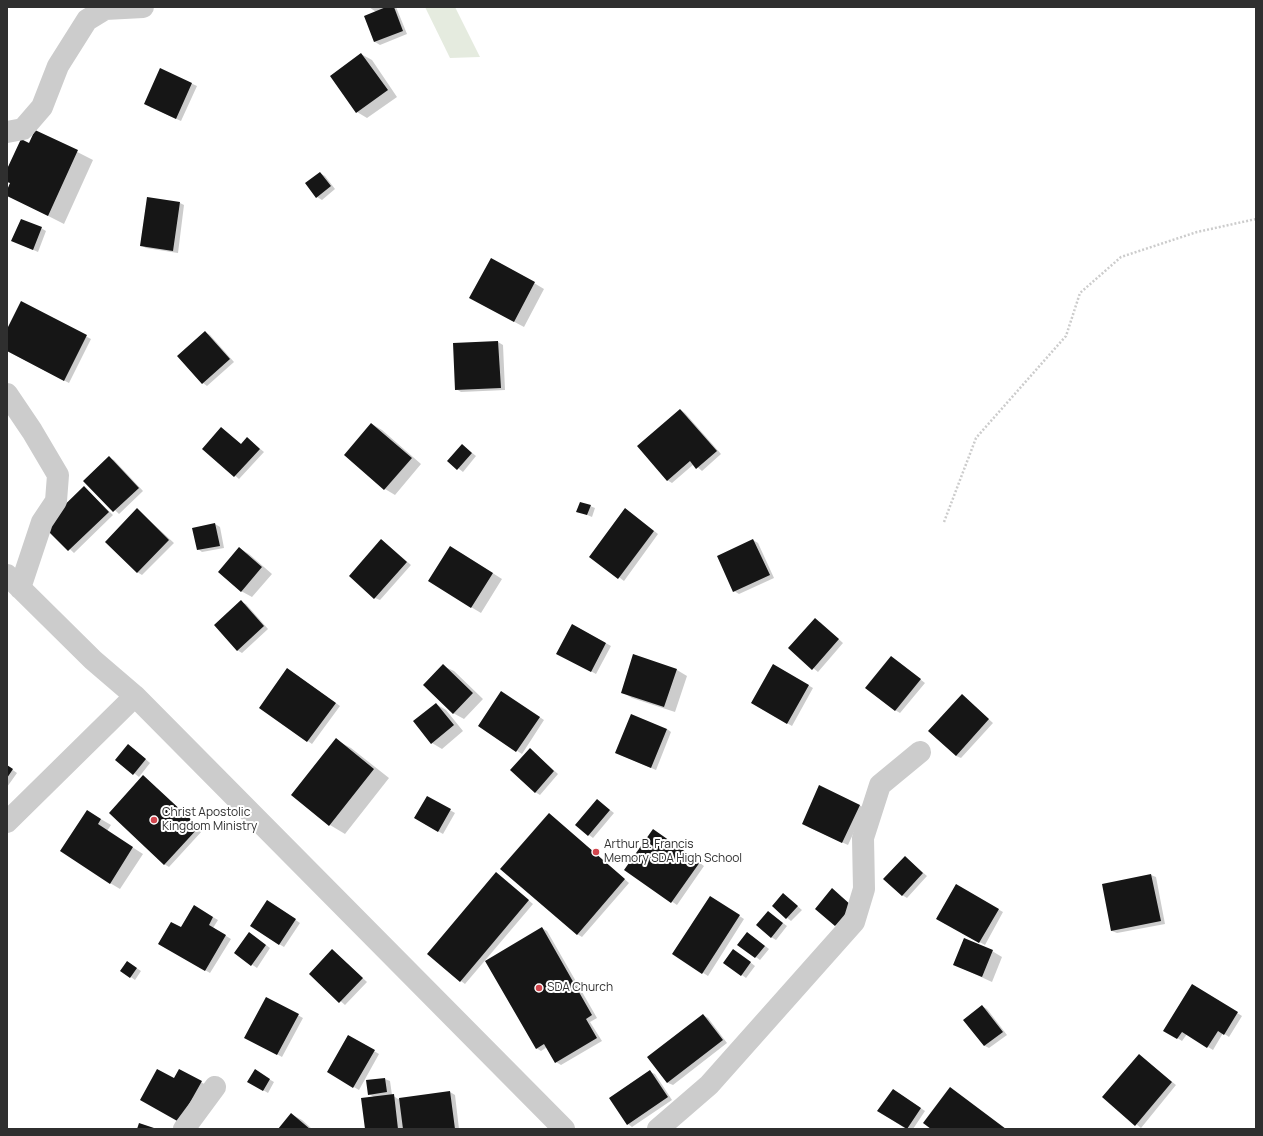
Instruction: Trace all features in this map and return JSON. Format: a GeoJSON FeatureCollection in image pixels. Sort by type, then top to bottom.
{"type":"FeatureCollection","features":[{"type":"Feature","properties":{"kind":"street"},"geometry":{"type":"LineString","coordinates":[[7,132],[23,129],[42,107],[58,66],[87,20],[97,10],[143,7]]}},
{"type":"Feature","properties":{"kind":"street"},"geometry":{"type":"LineString","coordinates":[[7,394],[32,431],[58,475],[56,501],[42,522],[13,581],[93,660],[135,696],[564,1129]]}},
{"type":"Feature","properties":{"kind":"street"},"geometry":{"type":"LineString","coordinates":[[7,822],[135,696]]}},
{"type":"Feature","properties":{"kind":"street"},"geometry":{"type":"LineString","coordinates":[[658,1129],[709,1085],[854,922],[864,889],[863,838],[880,785],[920,752]]}},
{"type":"Feature","properties":{"kind":"street"},"geometry":{"type":"LineString","coordinates":[[184,1129],[215,1087]]}},
{"type":"Feature","properties":{"kind":"path"},"geometry":{"type":"LineString","coordinates":[[944,522],[976,438],[1066,336],[1080,293],[1121,257],[1197,232],[1256,219]]}},
{"type":"Feature","properties":{"kind":"shaded area"},"geometry":{"type":"Polygon","coordinates":[[[425,7],[455,7],[480,57],[450,58],[425,7]]]}},
{"type":"Feature","properties":{"kind":"building"},"geometry":{"type":"Polygon","coordinates":[[[386,7],[394,7],[403,31],[374,42],[364,16],[386,7]]]}},
{"type":"Feature","properties":{"kind":"building"},"geometry":{"type":"Polygon","coordinates":[[[361,53],[388,90],[356,113],[330,76],[361,53]]]}},
{"type":"Feature","properties":{"kind":"building"},"geometry":{"type":"Polygon","coordinates":[[[160,68],[192,83],[176,119],[144,104],[160,68]]]}},
{"type":"Feature","properties":{"kind":"building"},"geometry":{"type":"Polygon","coordinates":[[[35,130],[78,150],[48,216],[7,196],[7,190],[10,183],[7,182],[7,169],[21,139],[29,143],[35,130]]]}},
{"type":"Feature","properties":{"kind":"building"},"geometry":{"type":"Polygon","coordinates":[[[320,172],[331,186],[316,198],[305,183],[320,172]]]}},
{"type":"Feature","properties":{"kind":"building"},"geometry":{"type":"Polygon","coordinates":[[[147,197],[180,202],[173,251],[140,246],[147,197]]]}},
{"type":"Feature","properties":{"kind":"building"},"geometry":{"type":"Polygon","coordinates":[[[21,219],[42,227],[33,250],[11,241],[21,219]]]}},
{"type":"Feature","properties":{"kind":"building"},"geometry":{"type":"Polygon","coordinates":[[[491,258],[535,282],[514,322],[469,298],[491,258]]]}},
{"type":"Feature","properties":{"kind":"building"},"geometry":{"type":"Polygon","coordinates":[[[21,301],[87,335],[64,381],[7,351],[7,329],[21,301]]]}},
{"type":"Feature","properties":{"kind":"building"},"geometry":{"type":"Polygon","coordinates":[[[205,331],[230,359],[202,384],[177,356],[205,331]]]}},
{"type":"Feature","properties":{"kind":"building"},"geometry":{"type":"Polygon","coordinates":[[[498,341],[501,388],[455,390],[453,343],[498,341]]]}},
{"type":"Feature","properties":{"kind":"building"},"geometry":{"type":"Polygon","coordinates":[[[680,409],[717,451],[696,469],[690,461],[667,481],[637,446],[680,409]]]}},
{"type":"Feature","properties":{"kind":"building"},"geometry":{"type":"Polygon","coordinates":[[[371,423],[412,458],[384,490],[344,455],[371,423]]]}},
{"type":"Feature","properties":{"kind":"building"},"geometry":{"type":"Polygon","coordinates":[[[221,427],[241,444],[247,437],[260,449],[234,477],[202,449],[221,427]]]}},
{"type":"Feature","properties":{"kind":"building"},"geometry":{"type":"Polygon","coordinates":[[[462,444],[472,453],[457,470],[447,461],[462,444]]]}},
{"type":"Feature","properties":{"kind":"building"},"geometry":{"type":"Polygon","coordinates":[[[109,456],[139,488],[113,512],[83,481],[109,456]]]}},
{"type":"Feature","properties":{"kind":"building"},"geometry":{"type":"Polygon","coordinates":[[[84,486],[109,512],[68,551],[43,526],[84,486]]]}},
{"type":"Feature","properties":{"kind":"building"},"geometry":{"type":"Polygon","coordinates":[[[580,502],[591,505],[587,515],[576,512],[580,502]]]}},
{"type":"Feature","properties":{"kind":"building"},"geometry":{"type":"Polygon","coordinates":[[[137,508],[169,540],[137,573],[105,542],[137,508]]]}},
{"type":"Feature","properties":{"kind":"building"},"geometry":{"type":"Polygon","coordinates":[[[625,508],[654,531],[618,579],[589,557],[625,508]]]}},
{"type":"Feature","properties":{"kind":"building"},"geometry":{"type":"Polygon","coordinates":[[[215,523],[220,546],[197,550],[192,528],[215,523]]]}},
{"type":"Feature","properties":{"kind":"building"},"geometry":{"type":"Polygon","coordinates":[[[381,539],[407,562],[374,599],[349,576],[381,539]]]}},
{"type":"Feature","properties":{"kind":"building"},"geometry":{"type":"Polygon","coordinates":[[[753,539],[770,575],[733,592],[717,556],[753,539]]]}},
{"type":"Feature","properties":{"kind":"building"},"geometry":{"type":"Polygon","coordinates":[[[450,546],[493,573],[471,608],[428,581],[450,546]]]}},
{"type":"Feature","properties":{"kind":"building"},"geometry":{"type":"Polygon","coordinates":[[[239,547],[262,567],[241,592],[218,572],[239,547]]]}},
{"type":"Feature","properties":{"kind":"building"},"geometry":{"type":"Polygon","coordinates":[[[241,600],[264,626],[237,651],[214,625],[241,600]]]}},
{"type":"Feature","properties":{"kind":"building"},"geometry":{"type":"Polygon","coordinates":[[[815,618],[839,639],[812,670],[788,648],[815,618]]]}},
{"type":"Feature","properties":{"kind":"building"},"geometry":{"type":"Polygon","coordinates":[[[572,624],[606,643],[591,672],[556,654],[572,624]]]}},
{"type":"Feature","properties":{"kind":"building"},"geometry":{"type":"Polygon","coordinates":[[[633,654],[677,669],[664,707],[621,693],[633,654]]]}},
{"type":"Feature","properties":{"kind":"building"},"geometry":{"type":"Polygon","coordinates":[[[891,656],[921,679],[895,711],[865,688],[891,656]]]}},
{"type":"Feature","properties":{"kind":"building"},"geometry":{"type":"Polygon","coordinates":[[[443,664],[473,693],[453,714],[423,685],[443,664]]]}},
{"type":"Feature","properties":{"kind":"building"},"geometry":{"type":"Polygon","coordinates":[[[773,664],[809,685],[787,724],[751,703],[773,664]]]}},
{"type":"Feature","properties":{"kind":"building"},"geometry":{"type":"Polygon","coordinates":[[[287,668],[336,703],[307,742],[259,708],[287,668]]]}},
{"type":"Feature","properties":{"kind":"building"},"geometry":{"type":"Polygon","coordinates":[[[501,691],[540,717],[516,752],[478,726],[501,691]]]}},
{"type":"Feature","properties":{"kind":"building"},"geometry":{"type":"Polygon","coordinates":[[[962,694],[989,719],[956,756],[928,731],[962,694]]]}},
{"type":"Feature","properties":{"kind":"building"},"geometry":{"type":"Polygon","coordinates":[[[436,703],[454,725],[431,744],[413,721],[436,703]]]}},
{"type":"Feature","properties":{"kind":"building"},"geometry":{"type":"Polygon","coordinates":[[[631,714],[667,729],[651,768],[615,753],[631,714]]]}},
{"type":"Feature","properties":{"kind":"building"},"geometry":{"type":"Polygon","coordinates":[[[336,738],[374,769],[329,826],[291,795],[336,738]]]}},
{"type":"Feature","properties":{"kind":"building"},"geometry":{"type":"Polygon","coordinates":[[[128,744],[146,759],[133,775],[115,760],[128,744]]]}},
{"type":"Feature","properties":{"kind":"building"},"geometry":{"type":"Polygon","coordinates":[[[530,748],[554,771],[535,793],[510,770],[530,748]]]}},
{"type":"Feature","properties":{"kind":"building"},"geometry":{"type":"Polygon","coordinates":[[[7,765],[13,769],[7,778],[7,765]]]}},
{"type":"Feature","properties":{"kind":"building","name":"Christ Apostolic Kingdom Ministry"},"geometry":{"type":"Polygon","coordinates":[[[143,775],[199,827],[164,865],[109,813],[143,775]]]}},
{"type":"Feature","properties":{"kind":"building"},"geometry":{"type":"Polygon","coordinates":[[[819,785],[860,805],[842,843],[802,824],[819,785]]]}},
{"type":"Feature","properties":{"kind":"building"},"geometry":{"type":"Polygon","coordinates":[[[427,796],[451,809],[438,832],[414,818],[427,796]]]}},
{"type":"Feature","properties":{"kind":"building"},"geometry":{"type":"Polygon","coordinates":[[[597,799],[610,810],[588,836],[575,825],[597,799]]]}},
{"type":"Feature","properties":{"kind":"building"},"geometry":{"type":"Polygon","coordinates":[[[87,810],[101,819],[98,824],[133,847],[110,884],[60,851],[87,810]]]}},
{"type":"Feature","properties":{"kind":"building"},"geometry":{"type":"Polygon","coordinates":[[[549,813],[625,879],[577,935],[500,869],[549,813]]]}},
{"type":"Feature","properties":{"kind":"building"},"geometry":{"type":"Polygon","coordinates":[[[653,829],[700,862],[671,903],[624,870],[653,829]]]}},
{"type":"Feature","properties":{"kind":"building"},"geometry":{"type":"Polygon","coordinates":[[[905,856],[923,873],[902,896],[883,879],[905,856]]]}},
{"type":"Feature","properties":{"kind":"building"},"geometry":{"type":"Polygon","coordinates":[[[496,872],[529,900],[460,982],[427,954],[496,872]]]}},
{"type":"Feature","properties":{"kind":"building"},"geometry":{"type":"Polygon","coordinates":[[[1151,874],[1161,921],[1111,931],[1102,884],[1151,874]]]}},
{"type":"Feature","properties":{"kind":"building"},"geometry":{"type":"Polygon","coordinates":[[[956,884],[999,909],[979,943],[936,919],[956,884]]]}},
{"type":"Feature","properties":{"kind":"building"},"geometry":{"type":"Polygon","coordinates":[[[832,888],[852,906],[835,926],[815,909],[832,888]]]}},
{"type":"Feature","properties":{"kind":"building"},"geometry":{"type":"Polygon","coordinates":[[[783,893],[798,906],[786,919],[772,906],[783,893]]]}},
{"type":"Feature","properties":{"kind":"building"},"geometry":{"type":"Polygon","coordinates":[[[710,896],[740,915],[702,974],[672,954],[710,896]]]}},
{"type":"Feature","properties":{"kind":"building"},"geometry":{"type":"Polygon","coordinates":[[[267,900],[296,919],[279,945],[250,926],[267,900]]]}},
{"type":"Feature","properties":{"kind":"building"},"geometry":{"type":"Polygon","coordinates":[[[194,905],[213,917],[209,925],[226,935],[205,971],[158,944],[171,922],[181,927],[194,905]]]}},
{"type":"Feature","properties":{"kind":"building"},"geometry":{"type":"Polygon","coordinates":[[[768,911],[783,923],[771,938],[756,925],[768,911]]]}},
{"type":"Feature","properties":{"kind":"building","name":"SDA Church"},"geometry":{"type":"Polygon","coordinates":[[[542,927],[592,1015],[586,1019],[597,1038],[555,1063],[544,1044],[536,1049],[485,961],[542,927]]]}},
{"type":"Feature","properties":{"kind":"building"},"geometry":{"type":"Polygon","coordinates":[[[249,932],[266,945],[251,966],[234,953],[249,932]]]}},
{"type":"Feature","properties":{"kind":"building"},"geometry":{"type":"Polygon","coordinates":[[[747,932],[765,946],[755,958],[737,945],[747,932]]]}},
{"type":"Feature","properties":{"kind":"building"},"geometry":{"type":"Polygon","coordinates":[[[964,938],[993,950],[982,977],[953,965],[964,938]]]}},
{"type":"Feature","properties":{"kind":"building"},"geometry":{"type":"Polygon","coordinates":[[[332,949],[363,978],[339,1003],[309,974],[332,949]]]}},
{"type":"Feature","properties":{"kind":"building"},"geometry":{"type":"Polygon","coordinates":[[[733,949],[751,962],[741,976],[723,963],[733,949]]]}},
{"type":"Feature","properties":{"kind":"building"},"geometry":{"type":"Polygon","coordinates":[[[127,961],[137,968],[130,978],[120,971],[127,961]]]}},
{"type":"Feature","properties":{"kind":"building"},"geometry":{"type":"Polygon","coordinates":[[[1192,984],[1238,1012],[1224,1035],[1218,1031],[1207,1048],[1182,1032],[1177,1039],[1163,1031],[1192,984]]]}},
{"type":"Feature","properties":{"kind":"building"},"geometry":{"type":"Polygon","coordinates":[[[266,997],[299,1014],[277,1055],[244,1038],[266,997]]]}},
{"type":"Feature","properties":{"kind":"building"},"geometry":{"type":"Polygon","coordinates":[[[982,1005],[1003,1032],[984,1046],[963,1020],[982,1005]]]}},
{"type":"Feature","properties":{"kind":"building"},"geometry":{"type":"Polygon","coordinates":[[[703,1014],[723,1040],[667,1083],[647,1057],[703,1014]]]}},
{"type":"Feature","properties":{"kind":"building"},"geometry":{"type":"Polygon","coordinates":[[[348,1035],[375,1050],[353,1088],[327,1072],[348,1035]]]}},
{"type":"Feature","properties":{"kind":"building"},"geometry":{"type":"Polygon","coordinates":[[[1139,1054],[1172,1082],[1135,1126],[1102,1097],[1139,1054]]]}},
{"type":"Feature","properties":{"kind":"building"},"geometry":{"type":"Polygon","coordinates":[[[157,1069],[174,1078],[179,1069],[202,1081],[179,1122],[140,1100],[157,1069]]]}},
{"type":"Feature","properties":{"kind":"building"},"geometry":{"type":"Polygon","coordinates":[[[255,1069],[270,1079],[263,1091],[247,1082],[255,1069]]]}},
{"type":"Feature","properties":{"kind":"building"},"geometry":{"type":"Polygon","coordinates":[[[650,1070],[668,1097],[627,1125],[609,1098],[650,1070]]]}},
{"type":"Feature","properties":{"kind":"building"},"geometry":{"type":"Polygon","coordinates":[[[385,1078],[387,1092],[368,1095],[366,1080],[385,1078]]]}},
{"type":"Feature","properties":{"kind":"building"},"geometry":{"type":"Polygon","coordinates":[[[950,1087],[1006,1129],[931,1129],[923,1123],[950,1087]]]}},
{"type":"Feature","properties":{"kind":"building"},"geometry":{"type":"Polygon","coordinates":[[[893,1089],[921,1108],[907,1129],[877,1111],[893,1089]]]}},
{"type":"Feature","properties":{"kind":"building"},"geometry":{"type":"Polygon","coordinates":[[[450,1091],[455,1129],[403,1129],[399,1098],[450,1091]]]}},
{"type":"Feature","properties":{"kind":"building"},"geometry":{"type":"Polygon","coordinates":[[[394,1094],[398,1129],[365,1129],[361,1098],[394,1094]]]}},
{"type":"Feature","properties":{"kind":"building"},"geometry":{"type":"Polygon","coordinates":[[[291,1113],[310,1129],[278,1129],[291,1113]]]}},
{"type":"Feature","properties":{"kind":"building"},"geometry":{"type":"Polygon","coordinates":[[[139,1123],[157,1129],[137,1129],[139,1123]]]}},
{"type":"Feature","properties":{"kind":"place","name":"Christ Apostolic Kingdom Ministry"},"geometry":{"type":"Point","coordinates":[154,820]}},
{"type":"Feature","properties":{"kind":"place","name":"Arthur B. Francis Memory SDA High School"},"geometry":{"type":"Point","coordinates":[596,852]}},
{"type":"Feature","properties":{"kind":"place","name":"SDA Church"},"geometry":{"type":"Point","coordinates":[539,988]}}]}
